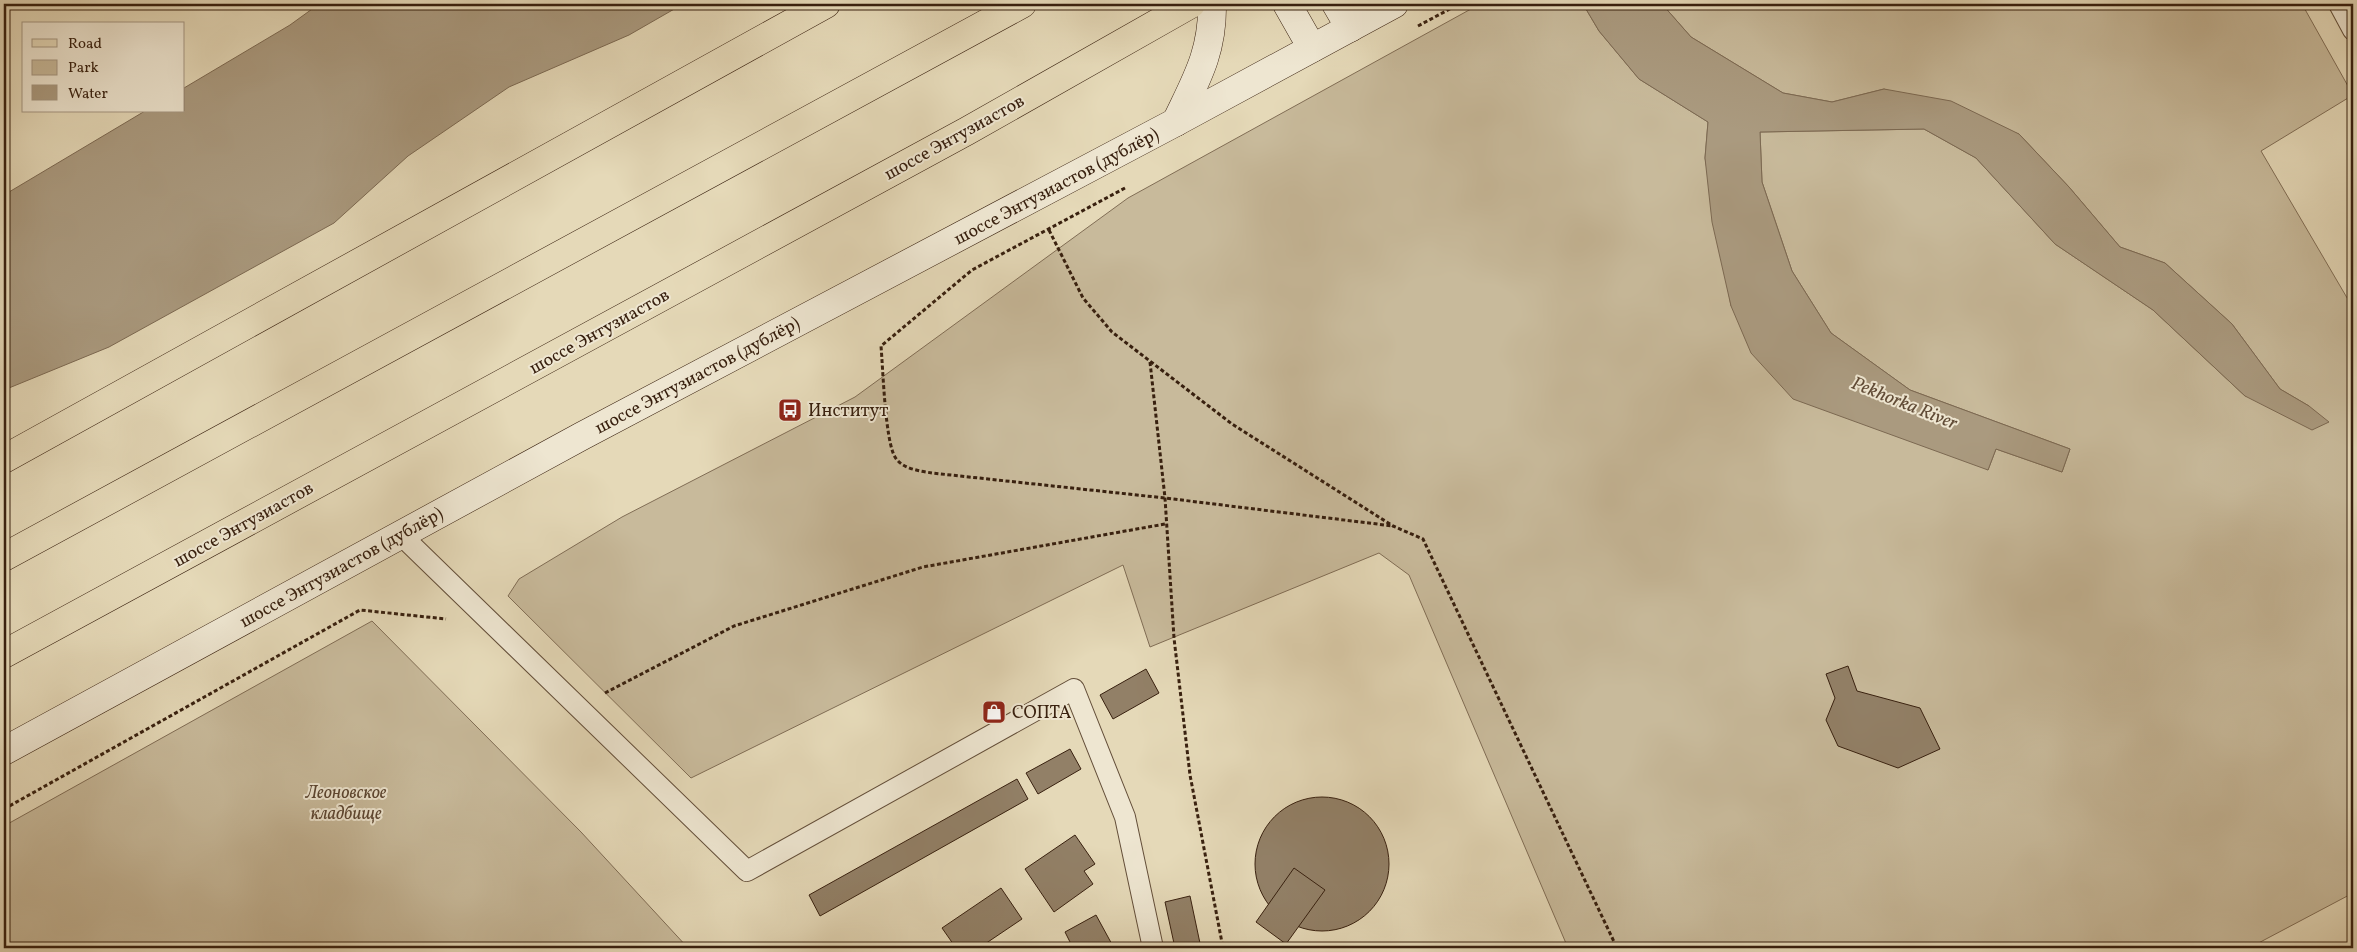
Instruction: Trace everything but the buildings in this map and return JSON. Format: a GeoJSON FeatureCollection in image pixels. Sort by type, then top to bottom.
{"type":"FeatureCollection","features":[{"type":"Feature","properties":{"kind":"main road"},"geometry":{"type":"LineString","coordinates":[[4,459],[826,4]]}},
{"type":"Feature","properties":{"kind":"main road"},"geometry":{"type":"LineString","coordinates":[[4,557],[1022,4]]}},
{"type":"Feature","properties":{"kind":"main road","name":"шоссе Энтузиастов"},"geometry":{"type":"LineString","coordinates":[[4,654],[967,130],[1191,4]]}},
{"type":"Feature","properties":{"kind":"main road"},"geometry":{"type":"LineString","coordinates":[[1176,122],[1202,68],[1209,46],[1212,4]]}},
{"type":"Feature","properties":{"kind":"main road"},"geometry":{"type":"LineString","coordinates":[[1287,4],[1312,48]]}},
{"type":"Feature","properties":{"kind":"main road"},"geometry":{"type":"LineString","coordinates":[[1336,4],[1350,28]]}},
{"type":"Feature","properties":{"kind":"main road","name":"шоссе Энтузиастов (дублёр)"},"geometry":{"type":"LineString","coordinates":[[4,751],[590,431],[1176,122],[1394,4]]}},
{"type":"Feature","properties":{"kind":"lane"},"geometry":{"type":"LineString","coordinates":[[2338,4],[2353,30]]}},
{"type":"Feature","properties":{"kind":"lane"},"geometry":{"type":"LineString","coordinates":[[401,535],[747,871],[1074,689],[1125,817],[1153,948]]}},
{"type":"Feature","properties":{"kind":"path"},"geometry":{"type":"LineString","coordinates":[[1415,28],[1459,4]]}},
{"type":"Feature","properties":{"kind":"path"},"geometry":{"type":"LineString","coordinates":[[1127,187],[972,270],[881,346],[890,442],[895,458],[910,469],[932,473],[1165,498],[1394,526]]}},
{"type":"Feature","properties":{"kind":"path"},"geometry":{"type":"LineString","coordinates":[[1048,230],[1083,298],[1112,332],[1232,424],[1394,526],[1423,539],[1617,948]]}},
{"type":"Feature","properties":{"kind":"path"},"geometry":{"type":"LineString","coordinates":[[1150,361],[1165,498],[1165,524],[1174,638],[1190,775],[1223,948]]}},
{"type":"Feature","properties":{"kind":"path"},"geometry":{"type":"LineString","coordinates":[[578,707],[734,626],[819,599],[923,567],[1165,524]]}},
{"type":"Feature","properties":{"kind":"path"},"geometry":{"type":"LineString","coordinates":[[4,809],[360,610],[492,623]]}},
{"type":"Feature","properties":{"kind":"green space"},"geometry":{"type":"Polygon","coordinates":[[[1480,4],[1583,4],[1599,31],[1639,79],[1708,122],[1705,158],[1731,306],[1988,470],[1996,449],[2062,472],[2070,449],[1910,390],[1831,333],[1792,271],[1762,182],[1760,132],[1924,129],[1976,158],[2055,244],[2153,310],[2245,396],[2309,406],[2280,389],[2232,324],[2165,263],[2120,247],[2069,187],[2019,134],[1884,89],[1832,102],[1783,93],[1691,37],[1662,4],[2302,4],[2353,95],[2261,151],[2353,308],[2353,893],[2249,948],[1568,948],[1409,575],[1379,553],[1150,647],[1123,565],[691,778],[508,596],[519,579],[622,517],[855,397],[1128,198],[1480,4]]]}},
{"type":"Feature","properties":{"kind":"green space","name":"Леоновское кладбище"},"geometry":{"type":"Polygon","coordinates":[[[372,621],[581,832],[688,948],[4,948],[4,826],[372,621]]]}},
{"type":"Feature","properties":{"kind":"water"},"geometry":{"type":"Polygon","coordinates":[[[319,4],[683,4],[629,35],[509,87],[408,156],[334,223],[109,347],[4,390],[4,195],[143,112],[185,112],[185,87],[290,25],[319,4]]]}},
{"type":"Feature","properties":{"kind":"water","name":"Pekhorka River"},"geometry":{"type":"Polygon","coordinates":[[[1583,4],[1662,4],[1691,37],[1783,93],[1832,102],[1884,89],[1951,101],[2019,134],[2069,187],[2120,247],[2165,263],[2232,324],[2280,389],[2309,406],[2329,422],[2312,430],[2245,396],[2153,310],[2055,244],[1976,158],[1924,129],[1760,132],[1762,182],[1792,271],[1831,333],[1910,390],[2070,449],[2062,472],[1996,449],[1988,470],[1793,399],[1751,353],[1731,306],[1712,222],[1705,158],[1708,122],[1639,79],[1599,31],[1583,4]]]}},
{"type":"Feature","properties":{"kind":"place","name":"Институт"},"geometry":{"type":"Point","coordinates":[790,410]}},
{"type":"Feature","properties":{"kind":"place","name":"СОПТА"},"geometry":{"type":"Point","coordinates":[994,712]}}]}
